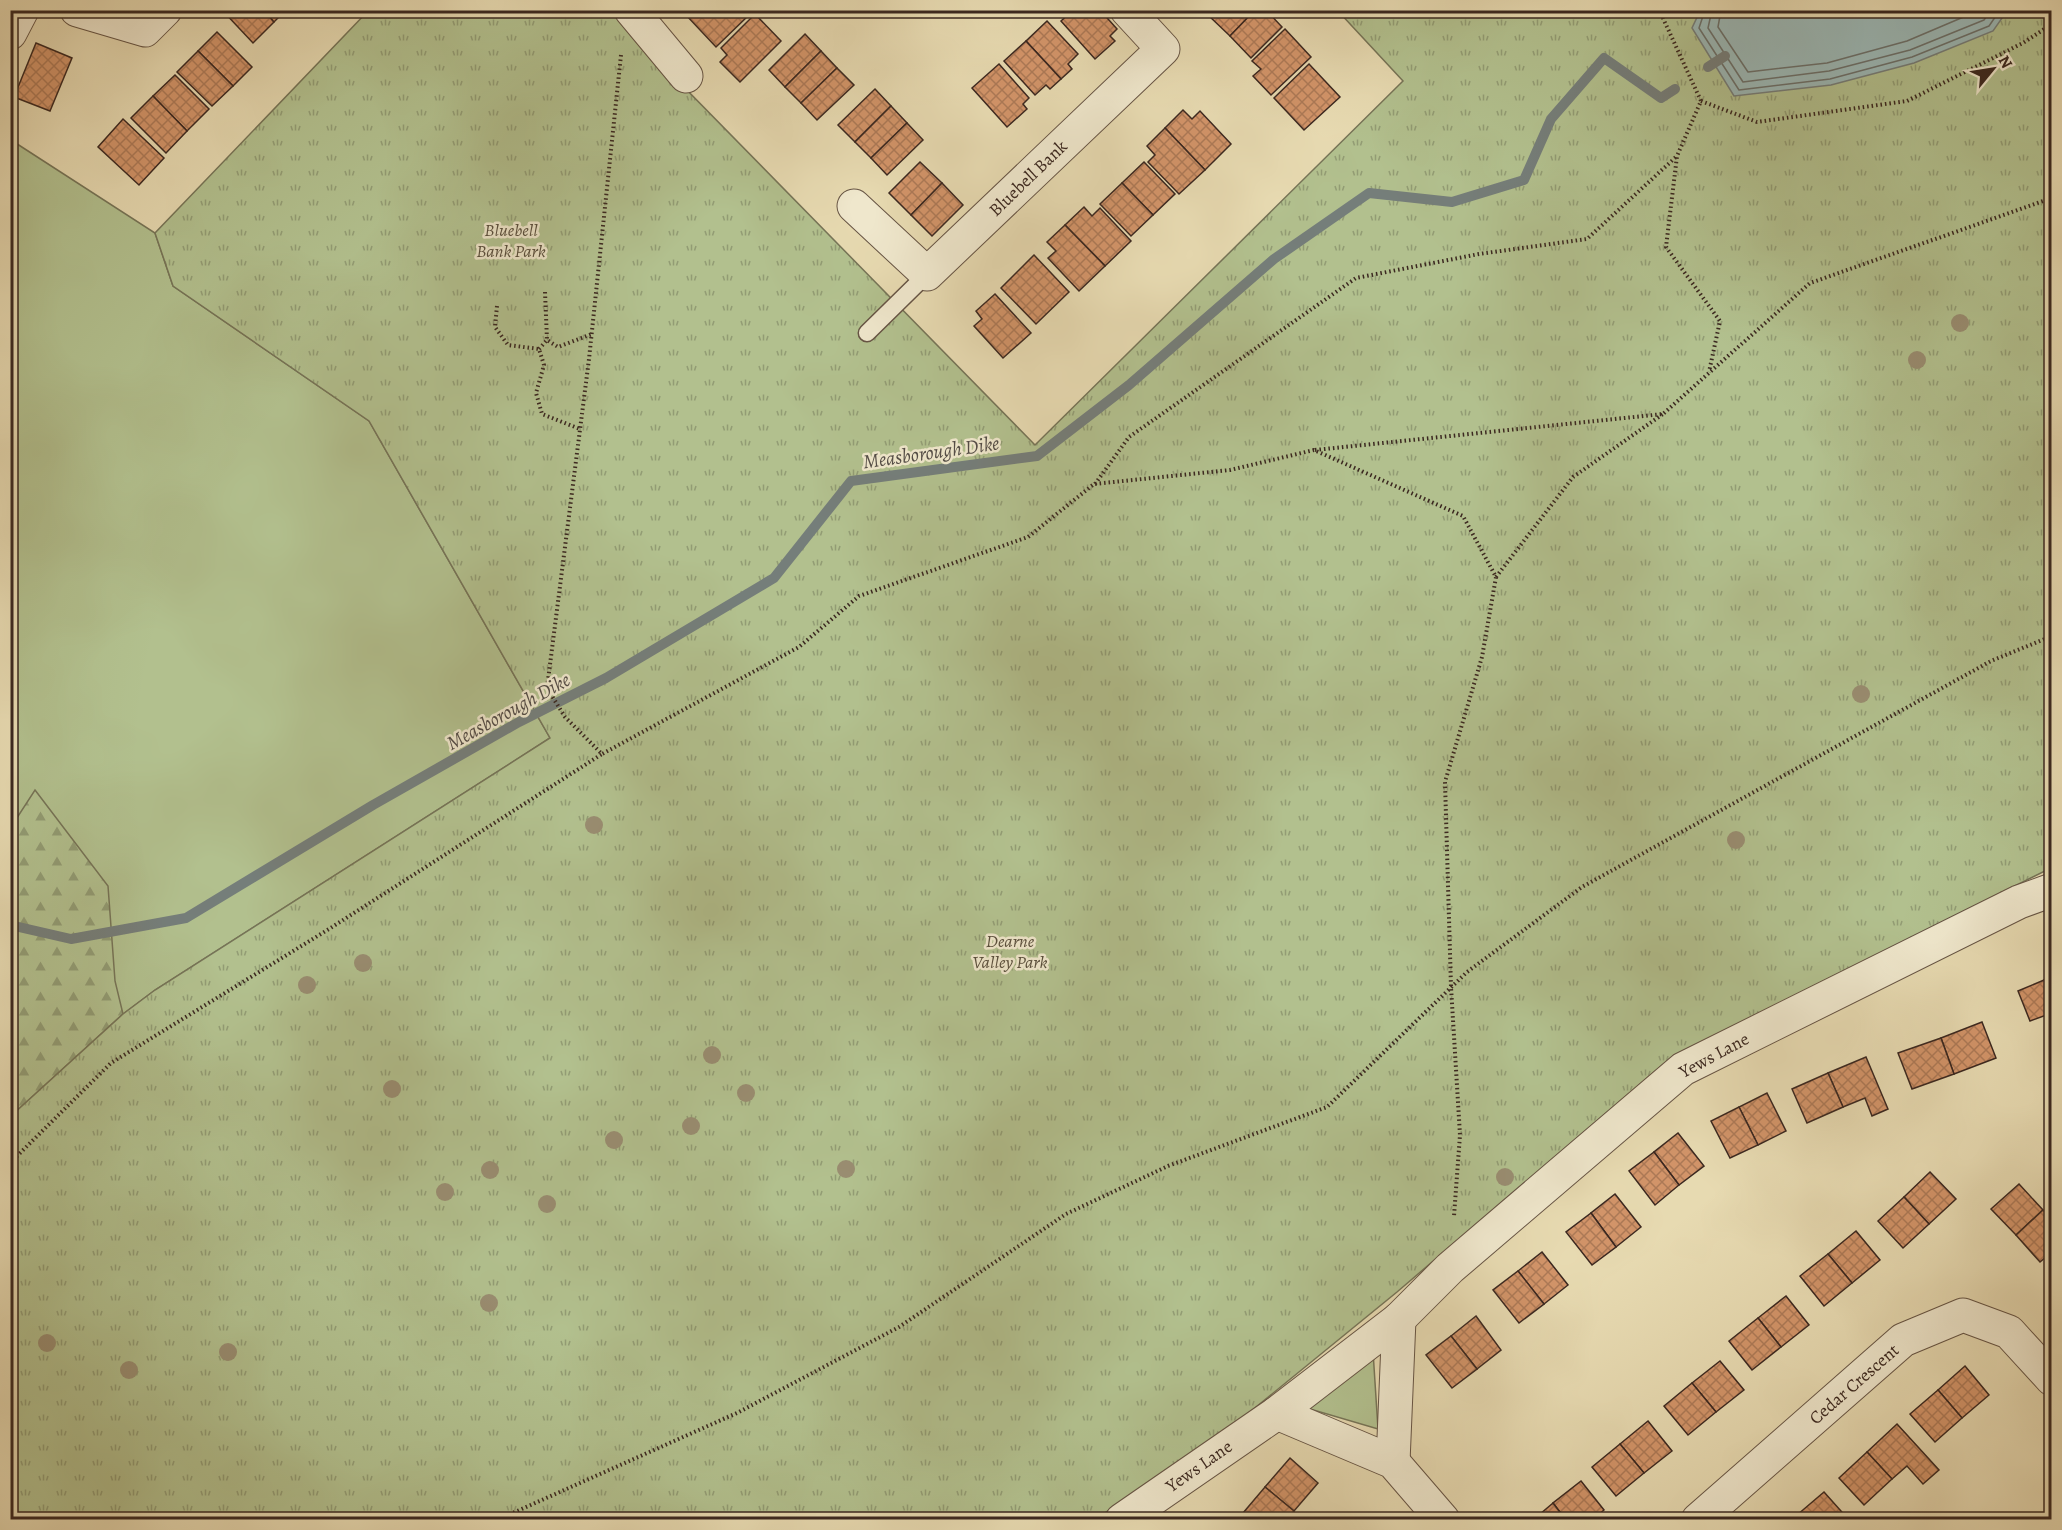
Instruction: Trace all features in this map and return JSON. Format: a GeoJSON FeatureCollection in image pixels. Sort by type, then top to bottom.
{"type":"FeatureCollection","features":[{"type":"Feature","properties":{"kind":"street"},"geometry":{"type":"LineString","coordinates":[[10,33],[22,10]]}},
{"type":"Feature","properties":{"kind":"street"},"geometry":{"type":"LineString","coordinates":[[77,10],[145,30],[165,10]]}},
{"type":"Feature","properties":{"kind":"street"},"geometry":{"type":"LineString","coordinates":[[631,10],[686,76]]}},
{"type":"Feature","properties":{"kind":"street","name":"Bluebell Bank"},"geometry":{"type":"LineString","coordinates":[[927,274],[1163,49],[1127,10]]}},
{"type":"Feature","properties":{"kind":"street"},"geometry":{"type":"LineString","coordinates":[[854,206],[927,274]]}},
{"type":"Feature","properties":{"kind":"street","name":"Yews Lane"},"geometry":{"type":"LineString","coordinates":[[1122,1520],[1277,1413],[1399,1319],[1450,1268],[1683,1069],[2019,902],[2052,890]]}},
{"type":"Feature","properties":{"kind":"street","name":"Cedar Crescent"},"geometry":{"type":"LineString","coordinates":[[1698,1520],[1904,1340],[1963,1315],[2009,1332],[2052,1378]]}},
{"type":"Feature","properties":{"kind":"street"},"geometry":{"type":"LineString","coordinates":[[1393,1462],[1399,1319]]}},
{"type":"Feature","properties":{"kind":"street"},"geometry":{"type":"LineString","coordinates":[[1277,1413],[1393,1462],[1443,1520]]}},
{"type":"Feature","properties":{"kind":"lane"},"geometry":{"type":"LineString","coordinates":[[867,333],[927,274]]}},
{"type":"Feature","properties":{"kind":"path"},"geometry":{"type":"LineString","coordinates":[[1666,10],[1662,16],[1701,101],[1757,122],[1906,101],[2023,43],[2052,24]]}},
{"type":"Feature","properties":{"kind":"path"},"geometry":{"type":"LineString","coordinates":[[602,754],[565,717],[547,688],[592,334],[598,253],[622,57],[619,48]]}},
{"type":"Feature","properties":{"kind":"path"},"geometry":{"type":"LineString","coordinates":[[1701,101],[1677,156],[1666,247],[1720,321],[1709,372]]}},
{"type":"Feature","properties":{"kind":"path"},"geometry":{"type":"LineString","coordinates":[[10,1163],[111,1063],[329,929],[602,754],[799,647],[859,596],[1028,537],[1094,484],[1129,437],[1356,278],[1479,254],[1587,239],[1677,156]]}},
{"type":"Feature","properties":{"kind":"path"},"geometry":{"type":"LineString","coordinates":[[1450,1268],[1460,1135],[1451,987],[1445,782],[1482,657],[1496,577],[1573,477],[1663,414],[1810,283],[2052,198]]}},
{"type":"Feature","properties":{"kind":"path"},"geometry":{"type":"LineString","coordinates":[[539,349],[548,340],[545,292]]}},
{"type":"Feature","properties":{"kind":"path"},"geometry":{"type":"LineString","coordinates":[[497,306],[495,327],[508,345],[539,349]]}},
{"type":"Feature","properties":{"kind":"path"},"geometry":{"type":"LineString","coordinates":[[548,340],[558,347],[592,334]]}},
{"type":"Feature","properties":{"kind":"path"},"geometry":{"type":"LineString","coordinates":[[539,349],[544,365],[536,393],[542,414],[580,429]]}},
{"type":"Feature","properties":{"kind":"path"},"geometry":{"type":"LineString","coordinates":[[1094,484],[1230,470],[1314,450],[1663,414]]}},
{"type":"Feature","properties":{"kind":"path"},"geometry":{"type":"LineString","coordinates":[[1314,450],[1463,516],[1496,577]]}},
{"type":"Feature","properties":{"kind":"path"},"geometry":{"type":"LineString","coordinates":[[497,1520],[737,1413],[899,1327],[1066,1214],[1168,1166],[1328,1107],[1467,972],[1581,887],[1991,661],[2052,636]]}},
{"type":"Feature","properties":{"kind":"green space","name":"Dearne Valley Park"},"geometry":{"type":"Polygon","coordinates":[[[368,11],[620,11],[631,33],[1035,445],[1403,81],[1338,11],[2051,11],[2051,868],[1673,1056],[1397,1292],[1245,1416],[1096,1519],[11,1520],[11,1116],[123,1014],[155,990],[550,738],[369,421],[173,286],[155,233],[368,11]]]}},
{"type":"Feature","properties":{"kind":"green space"},"geometry":{"type":"Polygon","coordinates":[[[11,140],[155,233],[173,286],[369,421],[550,738],[155,990],[123,1014],[11,1116],[11,140]]]}},
{"type":"Feature","properties":{"kind":"green space"},"geometry":{"type":"Polygon","coordinates":[[[35,790],[108,886],[115,981],[123,1014],[11,1116],[11,827],[35,790]]]}},
{"type":"Feature","properties":{"kind":"green space"},"geometry":{"type":"Polygon","coordinates":[[[1373,1351],[1378,1429],[1310,1409],[1312,1400],[1373,1351]]]}},
{"type":"Feature","properties":{"kind":"water"},"geometry":{"type":"Polygon","coordinates":[[[1700,10],[2007,11],[1993,31],[1914,63],[1831,85],[1734,96],[1692,28],[1700,10]]]}},
{"type":"Feature","properties":{"kind":"building"},"geometry":{"type":"Polygon","coordinates":[[[222,10],[264,10],[274,22],[253,43],[222,10]]]}},
{"type":"Feature","properties":{"kind":"building"},"geometry":{"type":"Polygon","coordinates":[[[264,10],[286,10],[274,22],[264,10]]]}},
{"type":"Feature","properties":{"kind":"building"},"geometry":{"type":"Polygon","coordinates":[[[688,10],[751,10],[752,12],[716,47],[685,14],[688,10]]]}},
{"type":"Feature","properties":{"kind":"building"},"geometry":{"type":"Polygon","coordinates":[[[1073,10],[1100,10],[1117,29],[1110,36],[1115,41],[1095,59],[1061,21],[1073,10]]]}},
{"type":"Feature","properties":{"kind":"building"},"geometry":{"type":"Polygon","coordinates":[[[1213,10],[1255,10],[1230,36],[1208,15],[1213,10]]]}},
{"type":"Feature","properties":{"kind":"building"},"geometry":{"type":"Polygon","coordinates":[[[1255,10],[1266,10],[1282,27],[1251,58],[1230,36],[1255,10]]]}},
{"type":"Feature","properties":{"kind":"building"},"geometry":{"type":"Polygon","coordinates":[[[755,14],[781,41],[740,82],[720,62],[727,55],[721,48],[755,14]]]}},
{"type":"Feature","properties":{"kind":"building"},"geometry":{"type":"Polygon","coordinates":[[[1047,21],[1078,54],[1068,64],[1072,69],[1061,79],[1026,41],[1047,21]]]}},
{"type":"Feature","properties":{"kind":"building"},"geometry":{"type":"Polygon","coordinates":[[[1285,29],[1311,57],[1271,95],[1253,76],[1261,69],[1252,61],[1285,29]]]}},
{"type":"Feature","properties":{"kind":"building"},"geometry":{"type":"Polygon","coordinates":[[[217,32],[252,67],[233,86],[198,51],[217,32]]]}},
{"type":"Feature","properties":{"kind":"building"},"geometry":{"type":"Polygon","coordinates":[[[805,34],[821,51],[785,87],[769,70],[805,34]]]}},
{"type":"Feature","properties":{"kind":"building"},"geometry":{"type":"Polygon","coordinates":[[[1026,41],[1061,79],[1050,89],[1046,85],[1035,95],[1004,61],[1026,41]]]}},
{"type":"Feature","properties":{"kind":"building"},"geometry":{"type":"Polygon","coordinates":[[[36,43],[72,58],[50,111],[14,97],[36,43]]]}},
{"type":"Feature","properties":{"kind":"building"},"geometry":{"type":"Polygon","coordinates":[[[198,51],[233,86],[212,106],[177,72],[198,51]]]}},
{"type":"Feature","properties":{"kind":"building"},"geometry":{"type":"Polygon","coordinates":[[[821,51],[837,68],[801,103],[785,87],[821,51]]]}},
{"type":"Feature","properties":{"kind":"building"},"geometry":{"type":"Polygon","coordinates":[[[999,64],[1029,98],[1023,104],[1027,109],[1007,127],[972,88],[999,64]]]}},
{"type":"Feature","properties":{"kind":"building"},"geometry":{"type":"Polygon","coordinates":[[[1309,64],[1340,97],[1304,130],[1274,98],[1309,64]]]}},
{"type":"Feature","properties":{"kind":"building"},"geometry":{"type":"Polygon","coordinates":[[[837,68],[854,85],[817,120],[801,103],[837,68]]]}},
{"type":"Feature","properties":{"kind":"building"},"geometry":{"type":"Polygon","coordinates":[[[175,75],[209,109],[187,131],[153,96],[175,75]]]}},
{"type":"Feature","properties":{"kind":"building"},"geometry":{"type":"Polygon","coordinates":[[[875,89],[891,106],[855,142],[838,125],[875,89]]]}},
{"type":"Feature","properties":{"kind":"building"},"geometry":{"type":"Polygon","coordinates":[[[153,96],[187,131],[166,153],[131,118],[153,96]]]}},
{"type":"Feature","properties":{"kind":"building"},"geometry":{"type":"Polygon","coordinates":[[[891,106],[907,123],[871,158],[855,142],[891,106]]]}},
{"type":"Feature","properties":{"kind":"building"},"geometry":{"type":"Polygon","coordinates":[[[1183,110],[1192,119],[1200,111],[1231,144],[1205,170],[1165,128],[1183,110]]]}},
{"type":"Feature","properties":{"kind":"building"},"geometry":{"type":"Polygon","coordinates":[[[123,119],[164,158],[139,185],[98,147],[123,119]]]}},
{"type":"Feature","properties":{"kind":"building"},"geometry":{"type":"Polygon","coordinates":[[[907,123],[923,140],[887,175],[871,158],[907,123]]]}},
{"type":"Feature","properties":{"kind":"building"},"geometry":{"type":"Polygon","coordinates":[[[1165,128],[1205,170],[1179,194],[1148,162],[1155,155],[1147,146],[1165,128]]]}},
{"type":"Feature","properties":{"kind":"building"},"geometry":{"type":"Polygon","coordinates":[[[920,162],[942,183],[911,215],[889,193],[920,162]]]}},
{"type":"Feature","properties":{"kind":"building"},"geometry":{"type":"Polygon","coordinates":[[[1144,162],[1175,194],[1153,215],[1122,183],[1144,162]]]}},
{"type":"Feature","properties":{"kind":"building"},"geometry":{"type":"Polygon","coordinates":[[[942,183],[963,205],[932,236],[911,215],[942,183]]]}},
{"type":"Feature","properties":{"kind":"building"},"geometry":{"type":"Polygon","coordinates":[[[1122,183],[1153,215],[1131,236],[1100,204],[1122,183]]]}},
{"type":"Feature","properties":{"kind":"building"},"geometry":{"type":"Polygon","coordinates":[[[1084,207],[1092,216],[1100,208],[1131,241],[1105,266],[1065,225],[1084,207]]]}},
{"type":"Feature","properties":{"kind":"building"},"geometry":{"type":"Polygon","coordinates":[[[1065,225],[1105,266],[1079,291],[1048,258],[1056,251],[1047,242],[1065,225]]]}},
{"type":"Feature","properties":{"kind":"building"},"geometry":{"type":"Polygon","coordinates":[[[1034,255],[1069,292],[1036,324],[1001,288],[1034,255]]]}},
{"type":"Feature","properties":{"kind":"building"},"geometry":{"type":"Polygon","coordinates":[[[995,294],[1031,333],[1003,358],[974,326],[982,319],[976,311],[995,294]]]}},
{"type":"Feature","properties":{"kind":"building"},"geometry":{"type":"Polygon","coordinates":[[[2052,977],[2052,1001],[2044,980],[2052,977]]]}},
{"type":"Feature","properties":{"kind":"building"},"geometry":{"type":"Polygon","coordinates":[[[2044,980],[2052,1001],[2052,1013],[2030,1021],[2018,991],[2044,980]]]}},
{"type":"Feature","properties":{"kind":"building"},"geometry":{"type":"Polygon","coordinates":[[[1982,1022],[1996,1058],[1954,1074],[1941,1038],[1982,1022]]]}},
{"type":"Feature","properties":{"kind":"building"},"geometry":{"type":"Polygon","coordinates":[[[1941,1038],[1954,1074],[1912,1089],[1898,1053],[1941,1038]]]}},
{"type":"Feature","properties":{"kind":"building"},"geometry":{"type":"Polygon","coordinates":[[[1866,1057],[1888,1109],[1872,1116],[1865,1098],[1843,1107],[1828,1073],[1866,1057]]]}},
{"type":"Feature","properties":{"kind":"building"},"geometry":{"type":"Polygon","coordinates":[[[1828,1073],[1843,1107],[1807,1123],[1792,1089],[1828,1073]]]}},
{"type":"Feature","properties":{"kind":"building"},"geometry":{"type":"Polygon","coordinates":[[[1767,1093],[1786,1131],[1758,1145],[1739,1107],[1767,1093]]]}},
{"type":"Feature","properties":{"kind":"building"},"geometry":{"type":"Polygon","coordinates":[[[1739,1107],[1758,1145],[1730,1158],[1711,1121],[1739,1107]]]}},
{"type":"Feature","properties":{"kind":"building"},"geometry":{"type":"Polygon","coordinates":[[[1678,1133],[1704,1166],[1679,1185],[1654,1152],[1678,1133]]]}},
{"type":"Feature","properties":{"kind":"building"},"geometry":{"type":"Polygon","coordinates":[[[1654,1152],[1679,1185],[1655,1205],[1629,1171],[1654,1152]]]}},
{"type":"Feature","properties":{"kind":"building"},"geometry":{"type":"Polygon","coordinates":[[[1930,1172],[1956,1199],[1929,1224],[1904,1197],[1930,1172]]]}},
{"type":"Feature","properties":{"kind":"building"},"geometry":{"type":"Polygon","coordinates":[[[2019,1184],[2043,1210],[2016,1235],[1991,1209],[2019,1184]]]}},
{"type":"Feature","properties":{"kind":"building"},"geometry":{"type":"Polygon","coordinates":[[[1615,1194],[1641,1227],[1616,1247],[1591,1213],[1615,1194]]]}},
{"type":"Feature","properties":{"kind":"building"},"geometry":{"type":"Polygon","coordinates":[[[1904,1197],[1929,1224],[1903,1248],[1878,1221],[1904,1197]]]}},
{"type":"Feature","properties":{"kind":"building"},"geometry":{"type":"Polygon","coordinates":[[[2043,1210],[2052,1219],[2052,1252],[2040,1262],[2016,1235],[2043,1210]]]}},
{"type":"Feature","properties":{"kind":"building"},"geometry":{"type":"Polygon","coordinates":[[[1591,1213],[1616,1247],[1592,1265],[1566,1232],[1591,1213]]]}},
{"type":"Feature","properties":{"kind":"building"},"geometry":{"type":"Polygon","coordinates":[[[1856,1231],[1880,1260],[1852,1283],[1828,1254],[1856,1231]]]}},
{"type":"Feature","properties":{"kind":"building"},"geometry":{"type":"Polygon","coordinates":[[[1542,1252],[1568,1285],[1544,1304],[1518,1271],[1542,1252]]]}},
{"type":"Feature","properties":{"kind":"building"},"geometry":{"type":"Polygon","coordinates":[[[1828,1254],[1852,1283],[1824,1306],[1800,1276],[1828,1254]]]}},
{"type":"Feature","properties":{"kind":"building"},"geometry":{"type":"Polygon","coordinates":[[[1518,1271],[1544,1304],[1519,1323],[1493,1290],[1518,1271]]]}},
{"type":"Feature","properties":{"kind":"building"},"geometry":{"type":"Polygon","coordinates":[[[1786,1296],[1809,1325],[1781,1347],[1758,1318],[1786,1296]]]}},
{"type":"Feature","properties":{"kind":"building"},"geometry":{"type":"Polygon","coordinates":[[[1476,1316],[1501,1350],[1477,1369],[1451,1336],[1476,1316]]]}},
{"type":"Feature","properties":{"kind":"building"},"geometry":{"type":"Polygon","coordinates":[[[1758,1318],[1781,1347],[1752,1370],[1729,1341],[1758,1318]]]}},
{"type":"Feature","properties":{"kind":"building"},"geometry":{"type":"Polygon","coordinates":[[[1451,1336],[1477,1369],[1452,1388],[1426,1355],[1451,1336]]]}},
{"type":"Feature","properties":{"kind":"building"},"geometry":{"type":"Polygon","coordinates":[[[1720,1361],[1744,1390],[1716,1412],[1692,1383],[1720,1361]]]}},
{"type":"Feature","properties":{"kind":"building"},"geometry":{"type":"Polygon","coordinates":[[[1965,1366],[1989,1395],[1962,1418],[1938,1390],[1965,1366]]]}},
{"type":"Feature","properties":{"kind":"building"},"geometry":{"type":"Polygon","coordinates":[[[1692,1383],[1716,1412],[1688,1435],[1664,1406],[1692,1383]]]}},
{"type":"Feature","properties":{"kind":"building"},"geometry":{"type":"Polygon","coordinates":[[[1938,1390],[1962,1418],[1935,1442],[1910,1414],[1938,1390]]]}},
{"type":"Feature","properties":{"kind":"building"},"geometry":{"type":"Polygon","coordinates":[[[1648,1421],[1672,1451],[1644,1473],[1620,1444],[1648,1421]]]}},
{"type":"Feature","properties":{"kind":"building"},"geometry":{"type":"Polygon","coordinates":[[[1897,1424],[1939,1470],[1923,1484],[1907,1466],[1892,1479],[1867,1452],[1897,1424]]]}},
{"type":"Feature","properties":{"kind":"building"},"geometry":{"type":"Polygon","coordinates":[[[1620,1444],[1644,1473],[1616,1496],[1592,1467],[1620,1444]]]}},
{"type":"Feature","properties":{"kind":"building"},"geometry":{"type":"Polygon","coordinates":[[[1867,1452],[1892,1479],[1864,1505],[1839,1478],[1867,1452]]]}},
{"type":"Feature","properties":{"kind":"building"},"geometry":{"type":"Polygon","coordinates":[[[1290,1458],[1318,1483],[1294,1511],[1265,1487],[1290,1458]]]}},
{"type":"Feature","properties":{"kind":"building"},"geometry":{"type":"Polygon","coordinates":[[[1581,1481],[1604,1510],[1592,1520],[1566,1520],[1553,1503],[1581,1481]]]}},
{"type":"Feature","properties":{"kind":"building"},"geometry":{"type":"Polygon","coordinates":[[[1265,1487],[1294,1511],[1286,1520],[1250,1520],[1243,1513],[1265,1487]]]}},
{"type":"Feature","properties":{"kind":"building"},"geometry":{"type":"Polygon","coordinates":[[[1824,1492],[1849,1520],[1801,1520],[1797,1515],[1824,1492]]]}},
{"type":"Feature","properties":{"kind":"building"},"geometry":{"type":"Polygon","coordinates":[[[1553,1503],[1566,1520],[1533,1520],[1553,1503]]]}},
{"type":"Feature","properties":{"kind":"waterway","name":"Measborough Dike"},"geometry":{"type":"LineString","coordinates":[[1708,67],[1725,56]]}},
{"type":"Feature","properties":{"kind":"waterway","name":"Measborough Dike"},"geometry":{"type":"LineString","coordinates":[[10,925],[71,939],[186,918],[373,805],[519,722],[606,678],[774,578],[851,481],[1037,456],[1129,385],[1274,259],[1369,193],[1452,202],[1524,180],[1551,119],[1604,58],[1661,98],[1675,89]]}},
{"type":"Feature","properties":{"kind":"park label","name":"Bluebell Bank Park"},"geometry":{"type":"Point","coordinates":[511,240]}}]}
